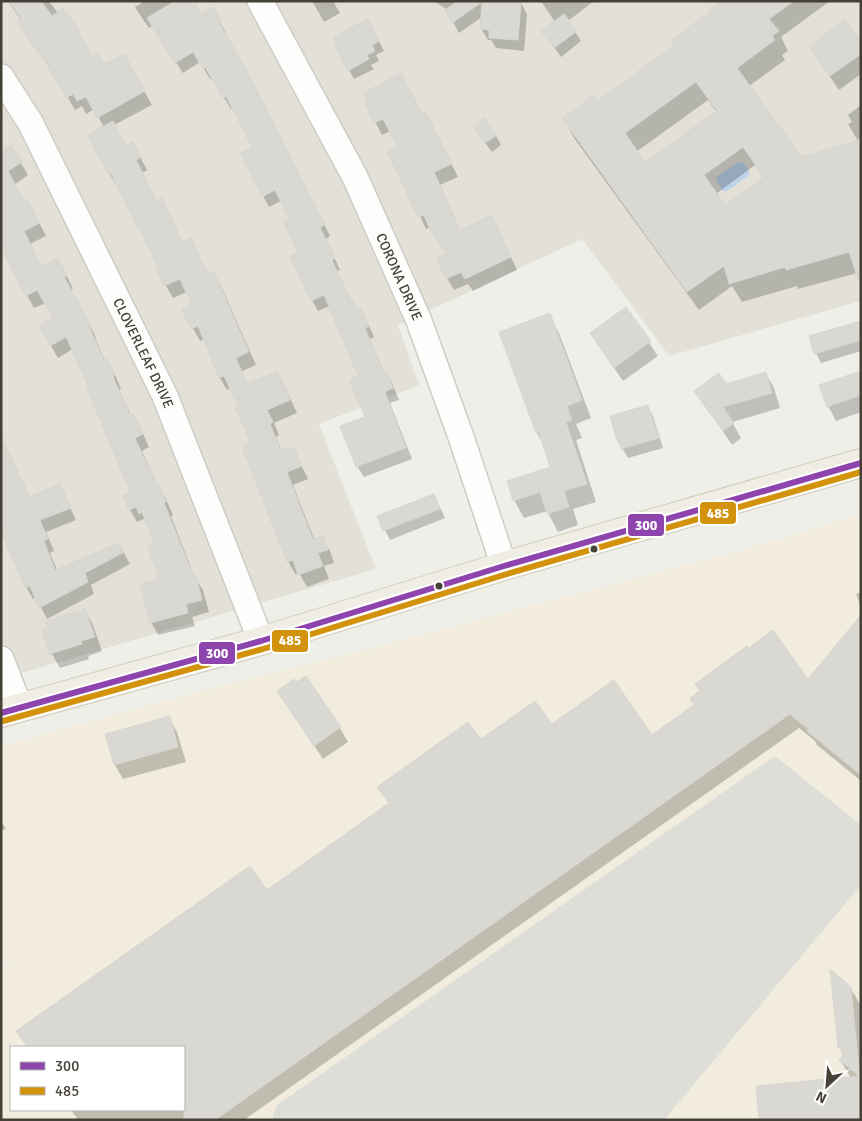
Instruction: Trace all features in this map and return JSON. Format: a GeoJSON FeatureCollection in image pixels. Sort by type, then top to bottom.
{"type":"FeatureCollection","features":[{"type":"Feature","properties":{"kind":"main road"},"geometry":{"type":"LineString","coordinates":[[11,711],[261,641],[504,566],[861,463]]}},
{"type":"Feature","properties":{"kind":"street","name":"CORONA DRIVE"},"geometry":{"type":"LineString","coordinates":[[260,1],[355,177],[415,312],[461,436],[504,566]]}},
{"type":"Feature","properties":{"kind":"street","name":"CLOVERLEAF DRIVE"},"geometry":{"type":"LineString","coordinates":[[1,77],[30,122],[164,396],[261,641]]}},
{"type":"Feature","properties":{"kind":"street"},"geometry":{"type":"LineString","coordinates":[[1,658],[11,711]]}},
{"type":"Feature","properties":{"kind":"shaded area"},"geometry":{"type":"Polygon","coordinates":[[[1,1],[861,1],[861,301],[669,356],[582,239],[398,325],[419,385],[319,424],[376,569],[1,679],[1,1]]]}},
{"type":"Feature","properties":{"kind":"shaded area"},"geometry":{"type":"Polygon","coordinates":[[[861,514],[861,1120],[1,1120],[1,972],[9,967],[1,954],[1,746],[204,690],[341,656],[742,550],[861,514]]]}},
{"type":"Feature","properties":{"kind":"shaded area"},"geometry":{"type":"Polygon","coordinates":[[[775,756],[861,825],[861,885],[664,1120],[272,1120],[277,1105],[775,756]]]}},
{"type":"Feature","properties":{"kind":"water"},"geometry":{"type":"Polygon","coordinates":[[[739,162],[743,162],[749,171],[749,175],[727,191],[723,191],[716,177],[739,162]]]}},
{"type":"Feature","properties":{"kind":"building"},"geometry":{"type":"Polygon","coordinates":[[[9,1],[41,1],[52,16],[63,8],[79,30],[77,31],[93,57],[99,54],[105,64],[124,54],[145,91],[97,118],[86,97],[77,101],[73,94],[66,98],[48,66],[17,21],[21,18],[9,1]]]}},
{"type":"Feature","properties":{"kind":"building"},"geometry":{"type":"Polygon","coordinates":[[[175,1],[194,1],[201,14],[213,7],[221,21],[219,23],[245,67],[325,225],[320,227],[335,258],[332,260],[350,300],[353,299],[357,308],[360,307],[369,326],[365,328],[383,372],[386,371],[393,388],[385,392],[406,448],[356,467],[340,426],[365,417],[349,380],[358,376],[324,295],[311,301],[290,256],[298,252],[283,221],[289,219],[275,190],[262,197],[240,153],[252,147],[226,96],[223,98],[205,67],[203,69],[193,52],[175,63],[147,18],[175,1]]]}},
{"type":"Feature","properties":{"kind":"building"},"geometry":{"type":"Polygon","coordinates":[[[458,1],[521,1],[518,40],[489,38],[489,30],[480,29],[482,2],[452,23],[445,10],[458,1]]]}},
{"type":"Feature","properties":{"kind":"building"},"geometry":{"type":"Polygon","coordinates":[[[721,1],[794,1],[769,19],[779,31],[772,36],[775,40],[737,68],[802,157],[861,139],[861,278],[858,279],[849,252],[786,270],[785,267],[729,284],[724,266],[687,292],[562,118],[593,96],[597,101],[675,45],[671,40],[710,12],[709,10],[721,1]],[[696,82],[625,133],[645,162],[717,111],[696,82]],[[743,147],[704,175],[725,205],[764,177],[743,147]]]}},
{"type":"Feature","properties":{"kind":"building"},"geometry":{"type":"Polygon","coordinates":[[[564,14],[577,31],[554,48],[541,31],[564,14]]]}},
{"type":"Feature","properties":{"kind":"building"},"geometry":{"type":"Polygon","coordinates":[[[368,19],[379,41],[372,45],[375,51],[367,55],[369,59],[348,71],[335,47],[338,46],[333,37],[368,19]]]}},
{"type":"Feature","properties":{"kind":"building"},"geometry":{"type":"Polygon","coordinates":[[[845,20],[861,41],[861,54],[830,76],[809,46],[845,20]]]}},
{"type":"Feature","properties":{"kind":"building"},"geometry":{"type":"Polygon","coordinates":[[[401,73],[422,114],[426,112],[452,164],[434,172],[460,230],[492,215],[511,257],[465,279],[461,272],[446,279],[436,258],[446,253],[431,232],[424,215],[418,217],[387,151],[398,147],[383,119],[374,123],[364,103],[368,101],[364,93],[401,73]]]}},
{"type":"Feature","properties":{"kind":"building"},"geometry":{"type":"Polygon","coordinates":[[[485,118],[497,135],[485,143],[473,126],[485,118]]]}},
{"type":"Feature","properties":{"kind":"building"},"geometry":{"type":"Polygon","coordinates":[[[113,121],[126,146],[133,142],[141,157],[136,160],[157,201],[162,198],[182,242],[191,238],[208,275],[214,272],[249,352],[236,358],[247,384],[277,371],[290,400],[267,410],[273,422],[270,424],[280,449],[284,447],[286,450],[294,447],[302,466],[287,472],[313,540],[323,536],[328,550],[318,553],[323,566],[298,575],[293,560],[287,562],[242,447],[251,443],[235,408],[238,406],[224,376],[219,378],[198,326],[191,329],[182,310],[191,303],[180,279],[164,286],[156,268],[158,267],[111,173],[108,174],[87,135],[113,121]]]}},
{"type":"Feature","properties":{"kind":"building"},"geometry":{"type":"Polygon","coordinates":[[[11,145],[22,162],[8,171],[24,201],[27,199],[40,223],[24,231],[41,266],[58,258],[67,276],[64,277],[90,323],[88,324],[104,360],[107,358],[115,376],[113,377],[130,415],[133,413],[143,434],[135,438],[156,484],[158,483],[166,502],[164,503],[194,577],[196,576],[202,600],[186,604],[188,613],[150,623],[140,584],[159,579],[147,546],[154,543],[142,512],[139,514],[136,507],[129,510],[122,496],[130,492],[86,386],[88,385],[66,337],[50,346],[39,326],[53,318],[37,290],[26,296],[1,248],[1,151],[11,145]]]}},
{"type":"Feature","properties":{"kind":"building"},"geometry":{"type":"Polygon","coordinates":[[[626,307],[651,341],[614,368],[590,333],[626,307]]]}},
{"type":"Feature","properties":{"kind":"building"},"geometry":{"type":"Polygon","coordinates":[[[550,313],[582,400],[567,406],[572,420],[566,422],[587,484],[564,491],[569,507],[547,514],[540,492],[513,501],[507,481],[550,467],[539,432],[536,433],[499,332],[550,313]]]}},
{"type":"Feature","properties":{"kind":"building"},"geometry":{"type":"Polygon","coordinates":[[[861,321],[861,340],[814,354],[809,336],[861,321]]]}},
{"type":"Feature","properties":{"kind":"building"},"geometry":{"type":"Polygon","coordinates":[[[861,371],[861,395],[827,407],[819,385],[861,371]]]}},
{"type":"Feature","properties":{"kind":"building"},"geometry":{"type":"Polygon","coordinates":[[[766,372],[772,393],[723,407],[734,423],[723,431],[694,391],[719,373],[726,384],[766,372]]]}},
{"type":"Feature","properties":{"kind":"building"},"geometry":{"type":"Polygon","coordinates":[[[648,405],[659,438],[621,449],[610,416],[648,405]]]}},
{"type":"Feature","properties":{"kind":"building"},"geometry":{"type":"Polygon","coordinates":[[[1,437],[30,497],[60,483],[71,508],[40,520],[48,539],[44,541],[55,570],[119,543],[124,552],[85,573],[88,582],[39,608],[30,586],[25,588],[1,531],[1,437]]]}},
{"type":"Feature","properties":{"kind":"building"},"geometry":{"type":"Polygon","coordinates":[[[434,494],[440,509],[383,531],[377,516],[434,494]]]}},
{"type":"Feature","properties":{"kind":"building"},"geometry":{"type":"Polygon","coordinates":[[[85,609],[95,637],[81,641],[82,644],[50,654],[42,630],[48,628],[45,622],[85,609]]]}},
{"type":"Feature","properties":{"kind":"building"},"geometry":{"type":"Polygon","coordinates":[[[861,615],[861,775],[807,731],[808,729],[790,714],[215,1120],[184,1120],[185,1046],[27,1046],[16,1031],[250,866],[267,890],[389,803],[377,787],[468,722],[481,739],[535,701],[552,724],[614,680],[652,735],[694,705],[690,698],[700,691],[695,684],[747,646],[749,648],[773,630],[808,679],[861,615]]]}},
{"type":"Feature","properties":{"kind":"building"},"geometry":{"type":"Polygon","coordinates":[[[306,676],[341,727],[314,746],[277,691],[294,679],[297,682],[306,676]]]}},
{"type":"Feature","properties":{"kind":"building"},"geometry":{"type":"Polygon","coordinates":[[[170,716],[178,747],[114,765],[105,734],[170,716]]]}},
{"type":"Feature","properties":{"kind":"building"},"geometry":{"type":"Polygon","coordinates":[[[830,969],[851,987],[861,1090],[861,1120],[759,1120],[756,1086],[859,1076],[839,1060],[844,1053],[838,1047],[830,969]]]}},
{"type":"Feature","properties":{"kind":"transit line","name":"300"},"geometry":{"type":"LineString","coordinates":[[1,713],[261,641],[504,566],[861,463]]}},
{"type":"Feature","properties":{"kind":"transit line","name":"485"},"geometry":{"type":"LineString","coordinates":[[3,721],[263,649],[507,574],[861,472]]}}]}
